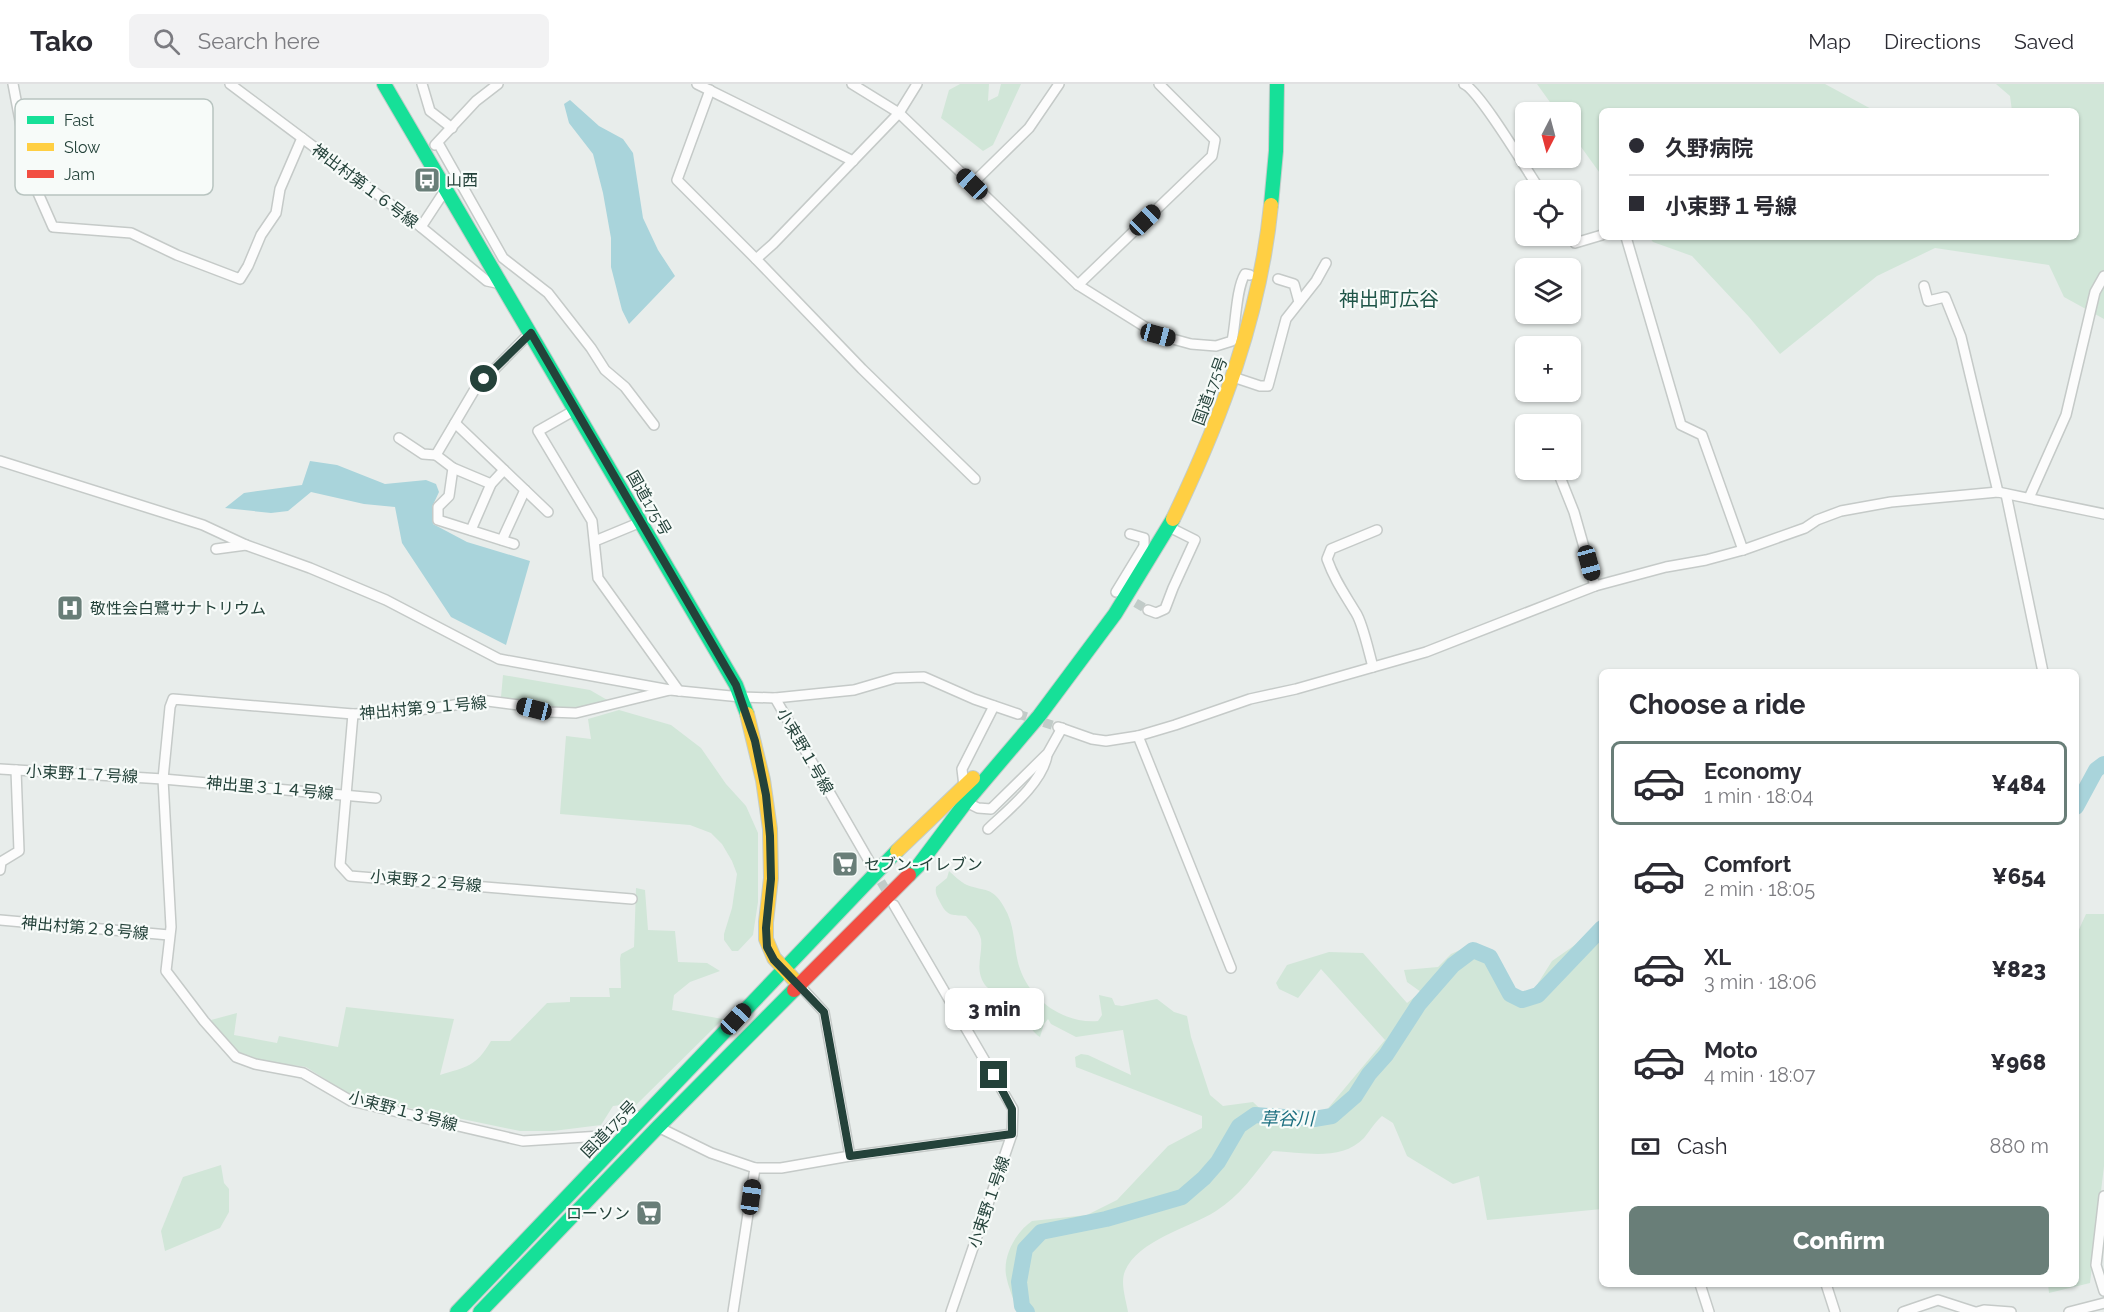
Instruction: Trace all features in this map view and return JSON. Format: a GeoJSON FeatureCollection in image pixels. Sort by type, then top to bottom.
{"type":"FeatureCollection","features":[{"type":"Feature","properties":{"kind":"highway","name":"国道175号"},"geometry":{"type":"LineString","coordinates":[[384,84],[721,659],[741,697],[755,741],[766,795],[771,879],[766,928],[767,947],[774,960],[800,986]]}},
{"type":"Feature","properties":{"kind":"highway","name":"国道175号"},"geometry":{"type":"LineString","coordinates":[[480,1312],[658,1127],[918,866],[965,795],[1033,707],[1069,674],[1115,614],[1168,527],[1212,433],[1233,377],[1238,344],[1258,293],[1268,236],[1276,151],[1277,84]]}},
{"type":"Feature","properties":{"kind":"highway","name":"国道175号"},"geometry":{"type":"LineString","coordinates":[[457,1312],[901,847],[965,795]]}},
{"type":"Feature","properties":{"kind":"street"},"geometry":{"type":"LineString","coordinates":[[13,84],[16,99]]}},
{"type":"Feature","properties":{"kind":"street","name":"神出村第１６号線"},"geometry":{"type":"LineString","coordinates":[[230,84],[421,228],[487,281],[501,284]]}},
{"type":"Feature","properties":{"kind":"street"},"geometry":{"type":"LineString","coordinates":[[422,84],[430,111],[452,128]]}},
{"type":"Feature","properties":{"kind":"street"},"geometry":{"type":"LineString","coordinates":[[426,155],[476,101],[498,84]]}},
{"type":"Feature","properties":{"kind":"street"},"geometry":{"type":"LineString","coordinates":[[697,84],[853,161]]}},
{"type":"Feature","properties":{"kind":"street"},"geometry":{"type":"LineString","coordinates":[[852,84],[899,113],[1078,285],[1158,335],[1191,344],[1216,346],[1238,344],[1236,322],[1240,282],[1245,274],[1250,274]]}},
{"type":"Feature","properties":{"kind":"street"},"geometry":{"type":"LineString","coordinates":[[756,259],[899,113],[918,84]]}},
{"type":"Feature","properties":{"kind":"street"},"geometry":{"type":"LineString","coordinates":[[972,184],[1029,128],[1059,84]]}},
{"type":"Feature","properties":{"kind":"street"},"geometry":{"type":"LineString","coordinates":[[1078,285],[1212,156],[1215,140],[1160,84]]}},
{"type":"Feature","properties":{"kind":"street"},"geometry":{"type":"LineString","coordinates":[[1464,84],[1469,86],[1483,104],[1533,180]]}},
{"type":"Feature","properties":{"kind":"street"},"geometry":{"type":"LineString","coordinates":[[710,90],[677,180],[862,369],[975,479]]}},
{"type":"Feature","properties":{"kind":"street"},"geometry":{"type":"LineString","coordinates":[[39,195],[53,227],[131,233],[177,255],[240,279],[261,235],[276,213],[280,189],[302,138]]}},
{"type":"Feature","properties":{"kind":"street"},"geometry":{"type":"LineString","coordinates":[[438,142],[503,258],[548,293],[591,348],[605,370],[625,387],[654,425]]}},
{"type":"Feature","properties":{"kind":"street"},"geometry":{"type":"LineString","coordinates":[[421,228],[446,189]]}},
{"type":"Feature","properties":{"kind":"street"},"geometry":{"type":"LineString","coordinates":[[1581,241],[1599,236]]}},
{"type":"Feature","properties":{"kind":"street"},"geometry":{"type":"LineString","coordinates":[[1627,240],[1681,425],[1702,435],[1743,550]]}},
{"type":"Feature","properties":{"kind":"street"},"geometry":{"type":"LineString","coordinates":[[1233,377],[1260,386],[1268,386],[1286,320],[1316,281],[1326,263]]}},
{"type":"Feature","properties":{"kind":"street"},"geometry":{"type":"LineString","coordinates":[[2029,498],[2066,415],[2095,292],[2104,276]]}},
{"type":"Feature","properties":{"kind":"street"},"geometry":{"type":"LineString","coordinates":[[1278,279],[1294,284],[1299,302]]}},
{"type":"Feature","properties":{"kind":"street"},"geometry":{"type":"LineString","coordinates":[[1924,286],[1928,300],[1945,297],[1961,337],[2002,493],[2042,669]]}},
{"type":"Feature","properties":{"kind":"street"},"geometry":{"type":"LineString","coordinates":[[436,455],[475,390],[531,333]]}},
{"type":"Feature","properties":{"kind":"street"},"geometry":{"type":"LineString","coordinates":[[575,410],[538,431],[592,521],[598,578],[675,691]]}},
{"type":"Feature","properties":{"kind":"street"},"geometry":{"type":"LineString","coordinates":[[455,423],[548,512]]}},
{"type":"Feature","properties":{"kind":"street"},"geometry":{"type":"LineString","coordinates":[[399,438],[423,454],[436,455],[453,468],[491,484]]}},
{"type":"Feature","properties":{"kind":"street"},"geometry":{"type":"LineString","coordinates":[[0,461],[203,525],[246,545],[310,568],[386,600],[499,659],[675,691],[741,697],[775,698],[854,690],[895,678],[924,678],[1018,714]]}},
{"type":"Feature","properties":{"kind":"street"},"geometry":{"type":"LineString","coordinates":[[453,468],[449,496],[438,507],[438,520],[514,544]]}},
{"type":"Feature","properties":{"kind":"street"},"geometry":{"type":"LineString","coordinates":[[471,530],[491,484],[504,470]]}},
{"type":"Feature","properties":{"kind":"street"},"geometry":{"type":"LineString","coordinates":[[1561,480],[1574,512],[1595,586]]}},
{"type":"Feature","properties":{"kind":"street"},"geometry":{"type":"LineString","coordinates":[[502,540],[525,490]]}},
{"type":"Feature","properties":{"kind":"street"},"geometry":{"type":"LineString","coordinates":[[988,829],[1025,795],[1046,762],[1060,728],[1092,739],[1106,741],[1138,736],[1175,726],[1250,699],[1296,689],[1426,652],[1595,586],[1743,550],[1805,528],[1817,520],[1842,511],[1891,502],[2002,493],[2104,514]]}},
{"type":"Feature","properties":{"kind":"street"},"geometry":{"type":"LineString","coordinates":[[595,541],[641,522]]}},
{"type":"Feature","properties":{"kind":"street"},"geometry":{"type":"LineString","coordinates":[[1148,610],[1156,613],[1166,609],[1195,540],[1168,527]]}},
{"type":"Feature","properties":{"kind":"street"},"geometry":{"type":"LineString","coordinates":[[1373,667],[1357,614],[1333,576],[1327,559],[1331,549],[1377,530]]}},
{"type":"Feature","properties":{"kind":"street"},"geometry":{"type":"LineString","coordinates":[[1116,592],[1144,546],[1144,538],[1130,534]]}},
{"type":"Feature","properties":{"kind":"street"},"geometry":{"type":"LineString","coordinates":[[216,549],[246,545]]}},
{"type":"Feature","properties":{"kind":"street","name":"神出村第９１号線"},"geometry":{"type":"LineString","coordinates":[[173,699],[353,714],[437,708],[480,700],[549,712],[576,713],[675,691]]}},
{"type":"Feature","properties":{"kind":"street","name":"小束野１号線"},"geometry":{"type":"LineString","coordinates":[[775,698],[872,866]]}},
{"type":"Feature","properties":{"kind":"street","name":"小束野１３号線"},"geometry":{"type":"LineString","coordinates":[[173,699],[170,707],[163,779],[171,927],[166,971],[204,1021],[236,1057],[255,1064],[303,1073],[351,1101],[523,1141],[601,1136],[621,1117],[632,1114],[642,1118]]}},
{"type":"Feature","properties":{"kind":"street"},"geometry":{"type":"LineString","coordinates":[[994,706],[962,769],[965,795],[978,808],[991,809],[1048,753]]}},
{"type":"Feature","properties":{"kind":"street","name":"小束野２２号線"},"geometry":{"type":"LineString","coordinates":[[353,714],[340,865],[350,876],[632,899]]}},
{"type":"Feature","properties":{"kind":"street"},"geometry":{"type":"LineString","coordinates":[[1138,736],[1231,968]]}},
{"type":"Feature","properties":{"kind":"street","name":"小束野１７号線"},"geometry":{"type":"LineString","coordinates":[[0,769],[163,779]]}},
{"type":"Feature","properties":{"kind":"street"},"geometry":{"type":"LineString","coordinates":[[0,870],[1,862],[19,851],[16,770]]}},
{"type":"Feature","properties":{"kind":"street","name":"神出里３１４号線"},"geometry":{"type":"LineString","coordinates":[[163,779],[376,798]]}},
{"type":"Feature","properties":{"kind":"street","name":"小束野１号線"},"geometry":{"type":"LineString","coordinates":[[894,905],[975,1041],[1012,1109],[1012,1134],[951,1312]]}},
{"type":"Feature","properties":{"kind":"street","name":"神出村第２８号線"},"geometry":{"type":"LineString","coordinates":[[0,920],[170,935]]}},
{"type":"Feature","properties":{"kind":"street"},"geometry":{"type":"LineString","coordinates":[[800,986],[824,1012],[850,1156]]}},
{"type":"Feature","properties":{"kind":"street"},"geometry":{"type":"LineString","coordinates":[[658,1127],[726,1159],[755,1168],[781,1168],[850,1156],[1012,1134]]}},
{"type":"Feature","properties":{"kind":"street"},"geometry":{"type":"LineString","coordinates":[[606,1132],[614,1138],[615,1147]]}},
{"type":"Feature","properties":{"kind":"street"},"geometry":{"type":"LineString","coordinates":[[733,1312],[755,1168]]}},
{"type":"Feature","properties":{"kind":"street"},"geometry":{"type":"LineString","coordinates":[[2104,1196],[2096,1265],[2101,1273],[2104,1291]]}},
{"type":"Feature","properties":{"kind":"street"},"geometry":{"type":"LineString","coordinates":[[1701,1287],[1709,1312]]}},
{"type":"Feature","properties":{"kind":"street"},"geometry":{"type":"LineString","coordinates":[[1827,1287],[1835,1312]]}},
{"type":"Feature","properties":{"kind":"street"},"geometry":{"type":"LineString","coordinates":[[1903,1312],[1938,1300],[1976,1312],[1984,1310],[2011,1312]]}},
{"type":"Feature","properties":{"kind":"street"},"geometry":{"type":"LineString","coordinates":[[2069,1312],[2104,1303]]}},
{"type":"Feature","properties":{"kind":"green space"},"geometry":{"type":"Polygon","coordinates":[[[960,84],[989,84],[988,101],[998,96],[1001,84],[1021,84],[993,145],[983,151],[941,118],[949,90],[960,84]]]}},
{"type":"Feature","properties":{"kind":"green space"},"geometry":{"type":"Polygon","coordinates":[[[1537,84],[1825,84],[1869,108],[1599,108],[1599,172],[1581,147],[1581,102],[1550,102],[1537,84]]]}},
{"type":"Feature","properties":{"kind":"green space"},"geometry":{"type":"Polygon","coordinates":[[[1996,84],[2104,84],[2104,319],[2064,297],[2049,265],[1935,248],[1877,276],[1780,354],[1692,256],[1651,240],[2079,240],[2079,108],[2012,108],[2010,96],[1996,84]]]}},
{"type":"Feature","properties":{"kind":"green space"},"geometry":{"type":"Polygon","coordinates":[[[503,675],[590,690],[609,701],[573,710],[501,697],[503,675]]]}},
{"type":"Feature","properties":{"kind":"green space"},"geometry":{"type":"Polygon","coordinates":[[[619,710],[671,725],[701,748],[726,784],[746,806],[758,833],[758,902],[753,935],[738,951],[732,951],[724,940],[737,874],[722,844],[711,833],[690,825],[560,814],[566,736],[591,739],[588,719],[619,710]]]}},
{"type":"Feature","properties":{"kind":"green space"},"geometry":{"type":"Polygon","coordinates":[[[949,871],[964,884],[988,891],[1000,900],[1011,922],[1018,961],[1025,981],[1032,991],[1051,1008],[1073,1019],[1098,1021],[1102,1015],[1099,995],[1112,998],[1115,1005],[1122,1006],[1157,999],[1174,1012],[1187,1016],[1191,1037],[1210,1095],[1223,1106],[1253,1102],[1273,1121],[1307,1127],[1314,1125],[1385,1040],[1321,969],[1298,998],[1279,989],[1276,983],[1287,965],[1329,952],[1363,953],[1407,1003],[1421,992],[1407,982],[1404,970],[1438,967],[1451,954],[1471,945],[1490,964],[1509,1000],[1535,988],[1552,961],[1599,928],[1599,1209],[1487,1220],[1479,1176],[1453,1184],[1407,1156],[1393,1123],[1382,1116],[1364,1138],[1344,1150],[1321,1154],[1273,1151],[1247,1183],[1225,1205],[1141,1251],[1125,1271],[1123,1281],[1128,1312],[1018,1312],[1008,1284],[1006,1267],[1009,1252],[1021,1231],[1032,1221],[1087,1215],[1117,1200],[1168,1146],[1202,1128],[1202,1116],[1076,1067],[1075,1057],[1081,1054],[1088,1055],[1131,1075],[1123,1030],[1076,1037],[1051,1024],[1048,1019],[1040,1037],[1034,1032],[1012,990],[994,990],[985,985],[980,973],[981,939],[979,933],[966,916],[947,912],[936,895],[936,887],[947,878],[949,871]]]}},
{"type":"Feature","properties":{"kind":"green space"},"geometry":{"type":"Polygon","coordinates":[[[636,888],[645,890],[648,930],[675,931],[678,962],[707,963],[720,971],[690,982],[674,995],[672,1010],[723,1019],[636,1105],[613,1106],[601,1125],[553,1131],[520,1131],[352,1096],[306,1067],[258,1060],[235,1053],[211,1020],[237,1013],[234,1035],[277,1043],[279,1036],[338,1047],[346,1007],[454,1019],[440,1075],[457,1070],[475,1061],[491,1041],[510,1041],[547,1003],[570,1002],[570,997],[610,997],[609,988],[621,988],[621,954],[634,947],[636,888]]]}},
{"type":"Feature","properties":{"kind":"green space"},"geometry":{"type":"Polygon","coordinates":[[[2086,914],[2104,914],[2104,1166],[2090,1283],[2079,1286],[2079,929],[2086,914]]]}},
{"type":"Feature","properties":{"kind":"green space"},"geometry":{"type":"Polygon","coordinates":[[[221,1165],[224,1183],[229,1189],[229,1212],[220,1228],[165,1251],[161,1231],[183,1177],[221,1165]]]}},
{"type":"Feature","properties":{"kind":"green space"},"geometry":{"type":"Polygon","coordinates":[[[2048,1287],[2074,1287],[2049,1293],[2048,1287]]]}},
{"type":"Feature","properties":{"kind":"water"},"geometry":{"type":"Polygon","coordinates":[[[570,100],[599,126],[623,139],[633,153],[643,218],[658,250],[675,276],[629,324],[622,310],[611,267],[611,238],[593,154],[569,123],[564,104],[570,100]]]}},
{"type":"Feature","properties":{"kind":"water"},"geometry":{"type":"Polygon","coordinates":[[[310,461],[337,465],[385,484],[426,480],[436,484],[439,492],[432,507],[433,524],[467,542],[530,561],[506,645],[451,617],[402,543],[395,507],[364,504],[311,492],[288,511],[271,513],[225,508],[244,493],[302,485],[310,461]]]}},
{"type":"Feature","properties":{"kind":"waterway","name":"草谷川"},"geometry":{"type":"LineString","coordinates":[[2079,801],[2096,770],[2104,764]]}},
{"type":"Feature","properties":{"kind":"waterway","name":"草谷川"},"geometry":{"type":"LineString","coordinates":[[1027,1312],[1022,1306],[1019,1282],[1025,1249],[1041,1232],[1106,1219],[1182,1197],[1218,1162],[1239,1126],[1255,1115],[1314,1119],[1332,1116],[1355,1096],[1369,1074],[1386,1055],[1419,1004],[1453,965],[1473,950],[1490,957],[1510,994],[1522,1000],[1538,995],[1599,931]]}},
{"type":"Feature","properties":{"kind":"tunnel"},"geometry":{"type":"LineString","coordinates":[[1124,596],[1148,610]]}},
{"type":"Feature","properties":{"kind":"tunnel"},"geometry":{"type":"LineString","coordinates":[[1018,714],[1058,727]]}},
{"type":"Feature","properties":{"kind":"tunnel"},"geometry":{"type":"LineString","coordinates":[[874,870],[890,897]]}},
{"type":"Feature","properties":{"kind":"traffic: fast"},"geometry":{"type":"LineString","coordinates":[[384,84],[736,685],[747,714]]}},
{"type":"Feature","properties":{"kind":"traffic: fast"},"geometry":{"type":"LineString","coordinates":[[1271,205],[1276,151],[1277,84]]}},
{"type":"Feature","properties":{"kind":"traffic: fast"},"geometry":{"type":"LineString","coordinates":[[909,875],[966,802],[1039,716],[1115,614],[1173,519]]}},
{"type":"Feature","properties":{"kind":"traffic: fast"},"geometry":{"type":"LineString","coordinates":[[457,1312],[897,851]]}},
{"type":"Feature","properties":{"kind":"traffic: fast"},"geometry":{"type":"LineString","coordinates":[[480,1312],[794,990]]}},
{"type":"Feature","properties":{"kind":"traffic: slow"},"geometry":{"type":"LineString","coordinates":[[1173,519],[1207,443],[1236,366],[1258,287],[1271,205]]}},
{"type":"Feature","properties":{"kind":"traffic: slow"},"geometry":{"type":"LineString","coordinates":[[747,714],[763,780],[770,829],[771,878],[766,939],[774,958],[800,986]]}},
{"type":"Feature","properties":{"kind":"traffic: slow"},"geometry":{"type":"LineString","coordinates":[[897,851],[973,778]]}},
{"type":"Feature","properties":{"kind":"traffic: jam"},"geometry":{"type":"LineString","coordinates":[[794,990],[909,875]]}},
{"type":"Feature","properties":{"kind":"place","name":"山西"},"geometry":{"type":"Point","coordinates":[427,180]}},
{"type":"Feature","properties":{"kind":"place","name":"敬性会白鷺サナトリウム"},"geometry":{"type":"Point","coordinates":[70,608]}},
{"type":"Feature","properties":{"kind":"place","name":"セブン-イレブン"},"geometry":{"type":"Point","coordinates":[845,864]}},
{"type":"Feature","properties":{"kind":"place","name":"ローソン"},"geometry":{"type":"Point","coordinates":[649,1213]}},
{"type":"Feature","properties":{"kind":"district","name":"神出町広谷"},"geometry":{"type":"Point","coordinates":[1389,299]}},
{"type":"Feature","properties":{"kind":"route"},"geometry":{"type":"LineString","coordinates":[[484,379],[531,333],[736,685],[755,741],[766,795],[771,879],[766,928],[767,947],[774,960],[824,1012],[850,1156],[1012,1134],[1012,1109],[994,1075]]}}]}
